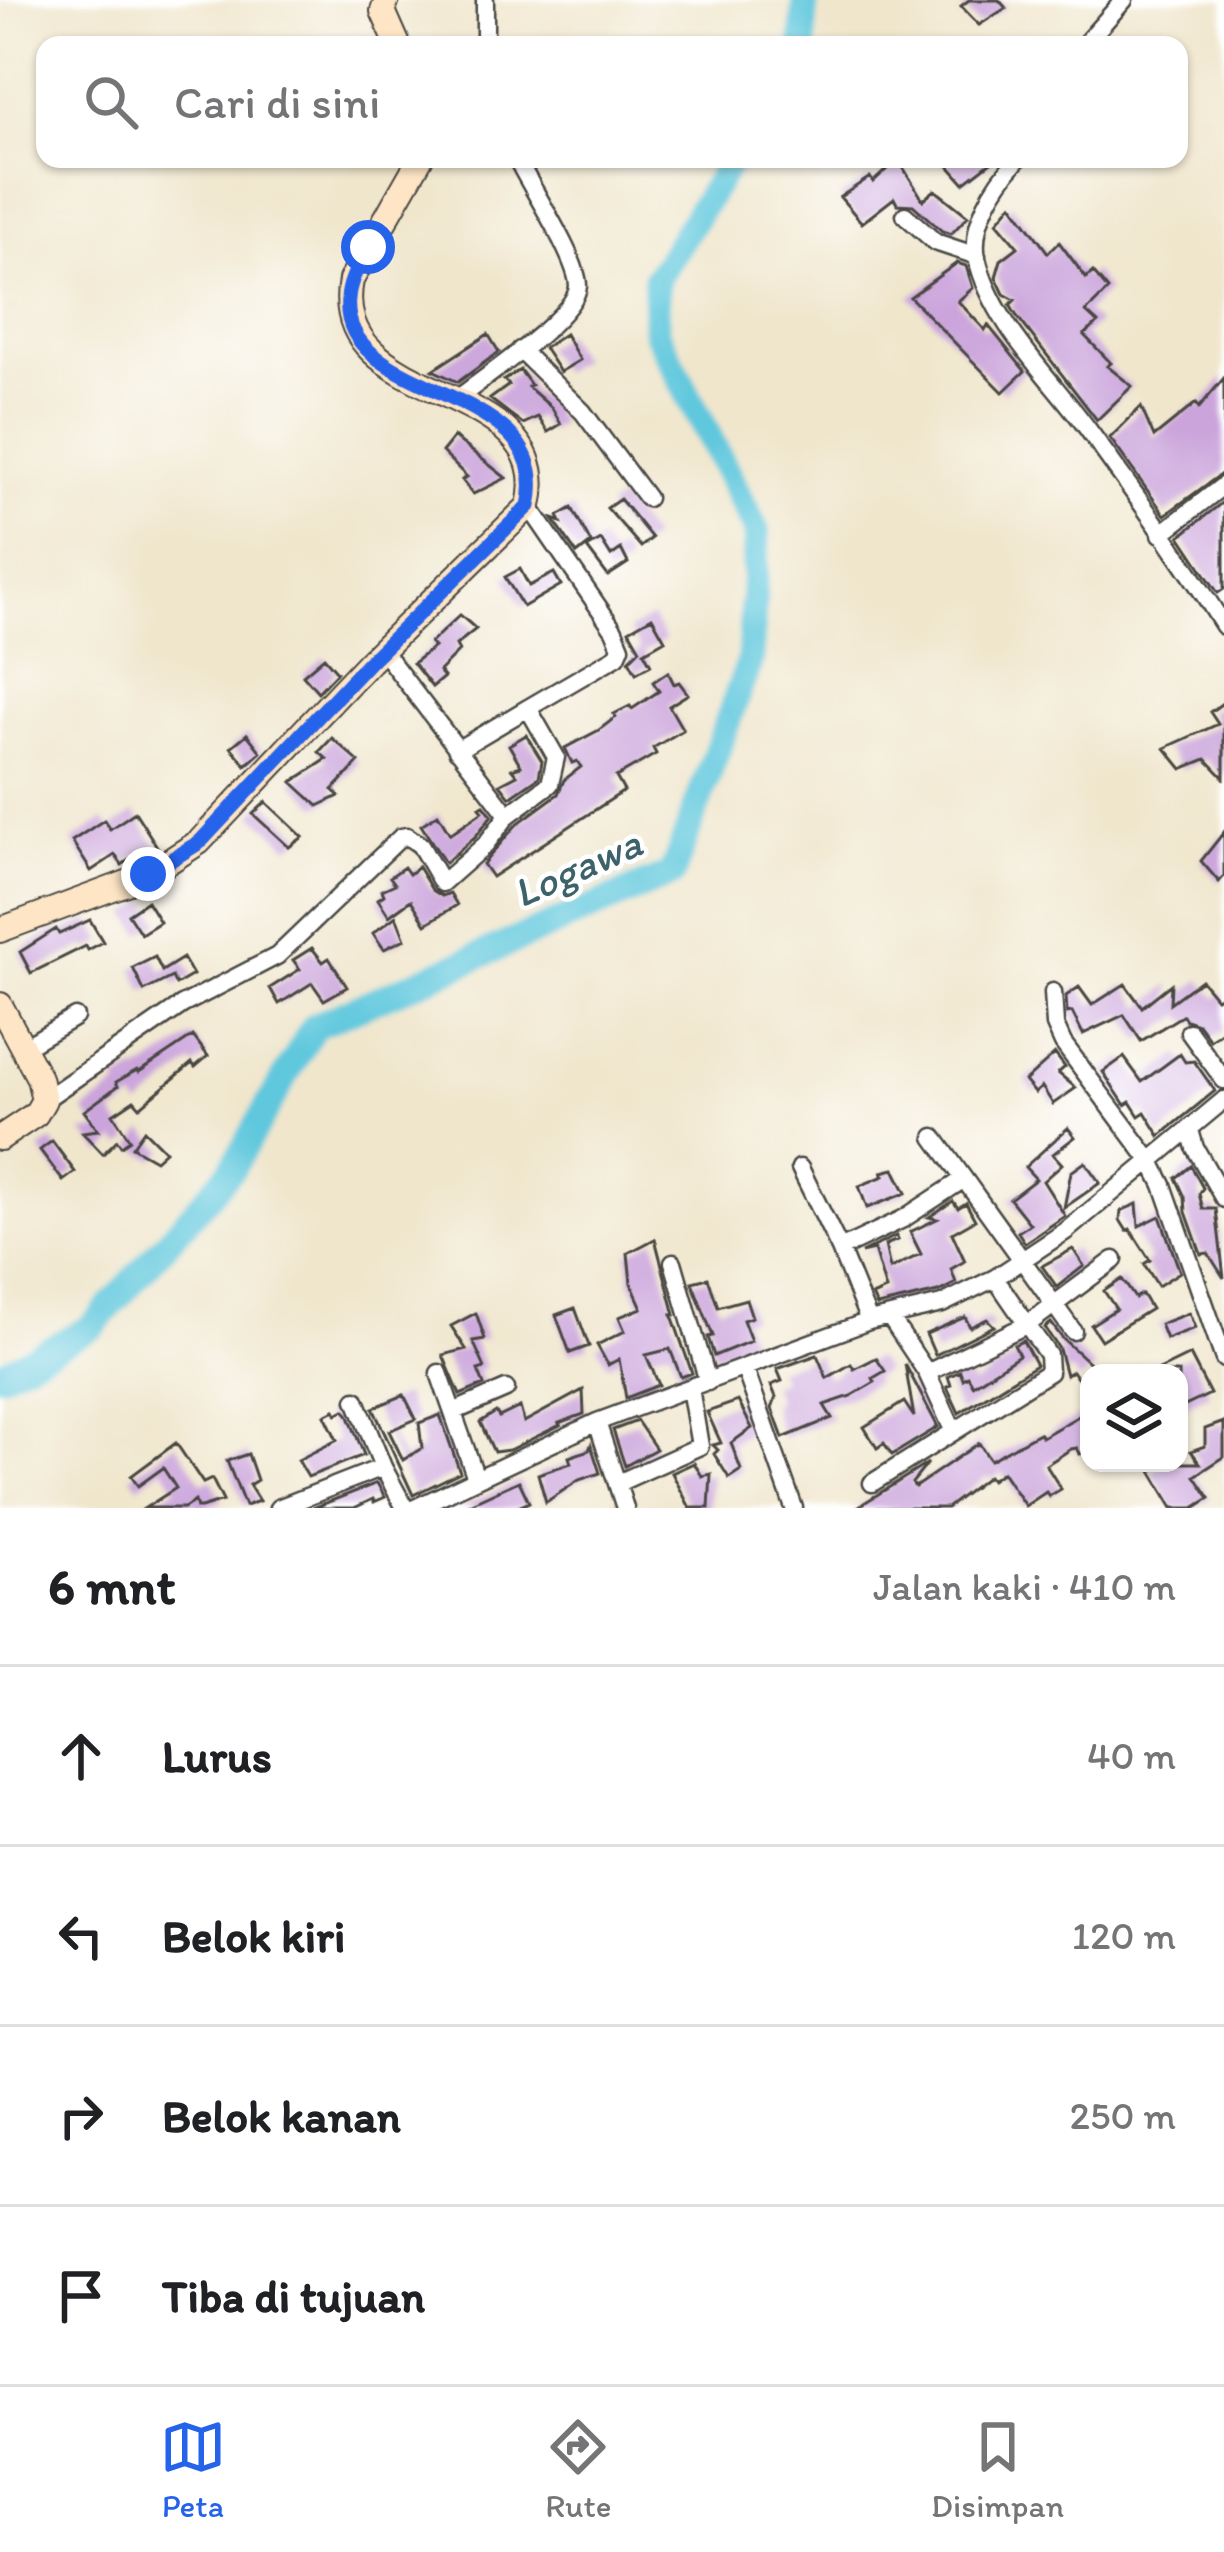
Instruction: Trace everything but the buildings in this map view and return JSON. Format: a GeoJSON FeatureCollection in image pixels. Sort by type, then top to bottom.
{"type":"FeatureCollection","features":[{"type":"Feature","properties":{"kind":"main road"},"geometry":{"type":"LineString","coordinates":[[387,0],[383,11],[394,36]]}},
{"type":"Feature","properties":{"kind":"main road"},"geometry":{"type":"LineString","coordinates":[[0,930],[148,874],[180,856],[225,816],[382,650],[529,506],[532,476],[517,444],[493,420],[369,351],[349,320],[351,280],[415,168]]}},
{"type":"Feature","properties":{"kind":"main road"},"geometry":{"type":"LineString","coordinates":[[0,1005],[39,1078],[44,1100],[36,1114],[0,1138]]}},
{"type":"Feature","properties":{"kind":"street"},"geometry":{"type":"LineString","coordinates":[[485,0],[485,36]]}},
{"type":"Feature","properties":{"kind":"street"},"geometry":{"type":"LineString","coordinates":[[1092,36],[1124,0]]}},
{"type":"Feature","properties":{"kind":"street"},"geometry":{"type":"LineString","coordinates":[[457,399],[569,310],[578,281],[522,168]]}},
{"type":"Feature","properties":{"kind":"street"},"geometry":{"type":"LineString","coordinates":[[1012,168],[976,233],[976,256],[990,294],[1224,626]]}},
{"type":"Feature","properties":{"kind":"street"},"geometry":{"type":"LineString","coordinates":[[905,215],[935,242],[976,256]]}},
{"type":"Feature","properties":{"kind":"street"},"geometry":{"type":"LineString","coordinates":[[520,350],[591,422],[646,498]]}},
{"type":"Feature","properties":{"kind":"street"},"geometry":{"type":"LineString","coordinates":[[1161,534],[1224,485]]}},
{"type":"Feature","properties":{"kind":"street"},"geometry":{"type":"LineString","coordinates":[[457,750],[617,656],[621,647],[529,506]]}},
{"type":"Feature","properties":{"kind":"street"},"geometry":{"type":"LineString","coordinates":[[382,650],[508,815]]}},
{"type":"Feature","properties":{"kind":"street"},"geometry":{"type":"LineString","coordinates":[[44,1100],[182,1005],[277,956],[400,837],[420,845],[442,884],[485,845],[508,815],[550,784],[556,757],[528,708]]}},
{"type":"Feature","properties":{"kind":"street"},"geometry":{"type":"LineString","coordinates":[[1053,992],[1055,1025],[1063,1043],[1152,1163],[1224,1359]]}},
{"type":"Feature","properties":{"kind":"street"},"geometry":{"type":"LineString","coordinates":[[23,1048],[75,1017]]}},
{"type":"Feature","properties":{"kind":"street"},"geometry":{"type":"LineString","coordinates":[[1189,1032],[1224,1080]]}},
{"type":"Feature","properties":{"kind":"street"},"geometry":{"type":"LineString","coordinates":[[415,1508],[453,1500],[476,1478],[597,1422],[868,1321],[942,1304],[995,1278],[1023,1262],[1152,1163],[1224,1100]]}},
{"type":"Feature","properties":{"kind":"street"},"geometry":{"type":"LineString","coordinates":[[1190,1130],[1224,1199]]}},
{"type":"Feature","properties":{"kind":"street"},"geometry":{"type":"LineString","coordinates":[[934,1137],[1073,1331]]}},
{"type":"Feature","properties":{"kind":"street"},"geometry":{"type":"LineString","coordinates":[[800,1168],[840,1249],[868,1321]]}},
{"type":"Feature","properties":{"kind":"street"},"geometry":{"type":"LineString","coordinates":[[840,1249],[904,1219],[964,1179]]}},
{"type":"Feature","properties":{"kind":"street"},"geometry":{"type":"LineString","coordinates":[[926,1373],[1028,1324],[1114,1260]]}},
{"type":"Feature","properties":{"kind":"street"},"geometry":{"type":"LineString","coordinates":[[618,1483],[700,1446],[699,1385],[673,1262]]}},
{"type":"Feature","properties":{"kind":"street"},"geometry":{"type":"LineString","coordinates":[[872,1483],[1049,1372],[1048,1355],[995,1278]]}},
{"type":"Feature","properties":{"kind":"street"},"geometry":{"type":"LineString","coordinates":[[891,1319],[926,1373],[953,1430]]}},
{"type":"Feature","properties":{"kind":"street"},"geometry":{"type":"LineString","coordinates":[[745,1369],[794,1508]]}},
{"type":"Feature","properties":{"kind":"street"},"geometry":{"type":"LineString","coordinates":[[439,1373],[476,1478]]}},
{"type":"Feature","properties":{"kind":"street"},"geometry":{"type":"LineString","coordinates":[[453,1412],[506,1389]]}},
{"type":"Feature","properties":{"kind":"street"},"geometry":{"type":"LineString","coordinates":[[356,1400],[405,1508]]}},
{"type":"Feature","properties":{"kind":"street"},"geometry":{"type":"LineString","coordinates":[[597,1422],[625,1508]]}},
{"type":"Feature","properties":{"kind":"street"},"geometry":{"type":"LineString","coordinates":[[278,1508],[383,1467]]}},
{"type":"Feature","properties":{"kind":"waterway","name":"Logawa"},"geometry":{"type":"LineString","coordinates":[[803,36],[805,0]]}},
{"type":"Feature","properties":{"kind":"waterway","name":"Logawa"},"geometry":{"type":"LineString","coordinates":[[0,1374],[92,1327],[232,1169],[314,1026],[672,874],[750,660],[757,532],[656,331],[656,279],[726,168]]}},
{"type":"Feature","properties":{"kind":"route"},"geometry":{"type":"LineString","coordinates":[[148,874],[200,842],[369,662],[529,506],[532,476],[505,429],[404,374],[369,351],[355,334],[347,303],[351,280],[368,247]]}}]}
